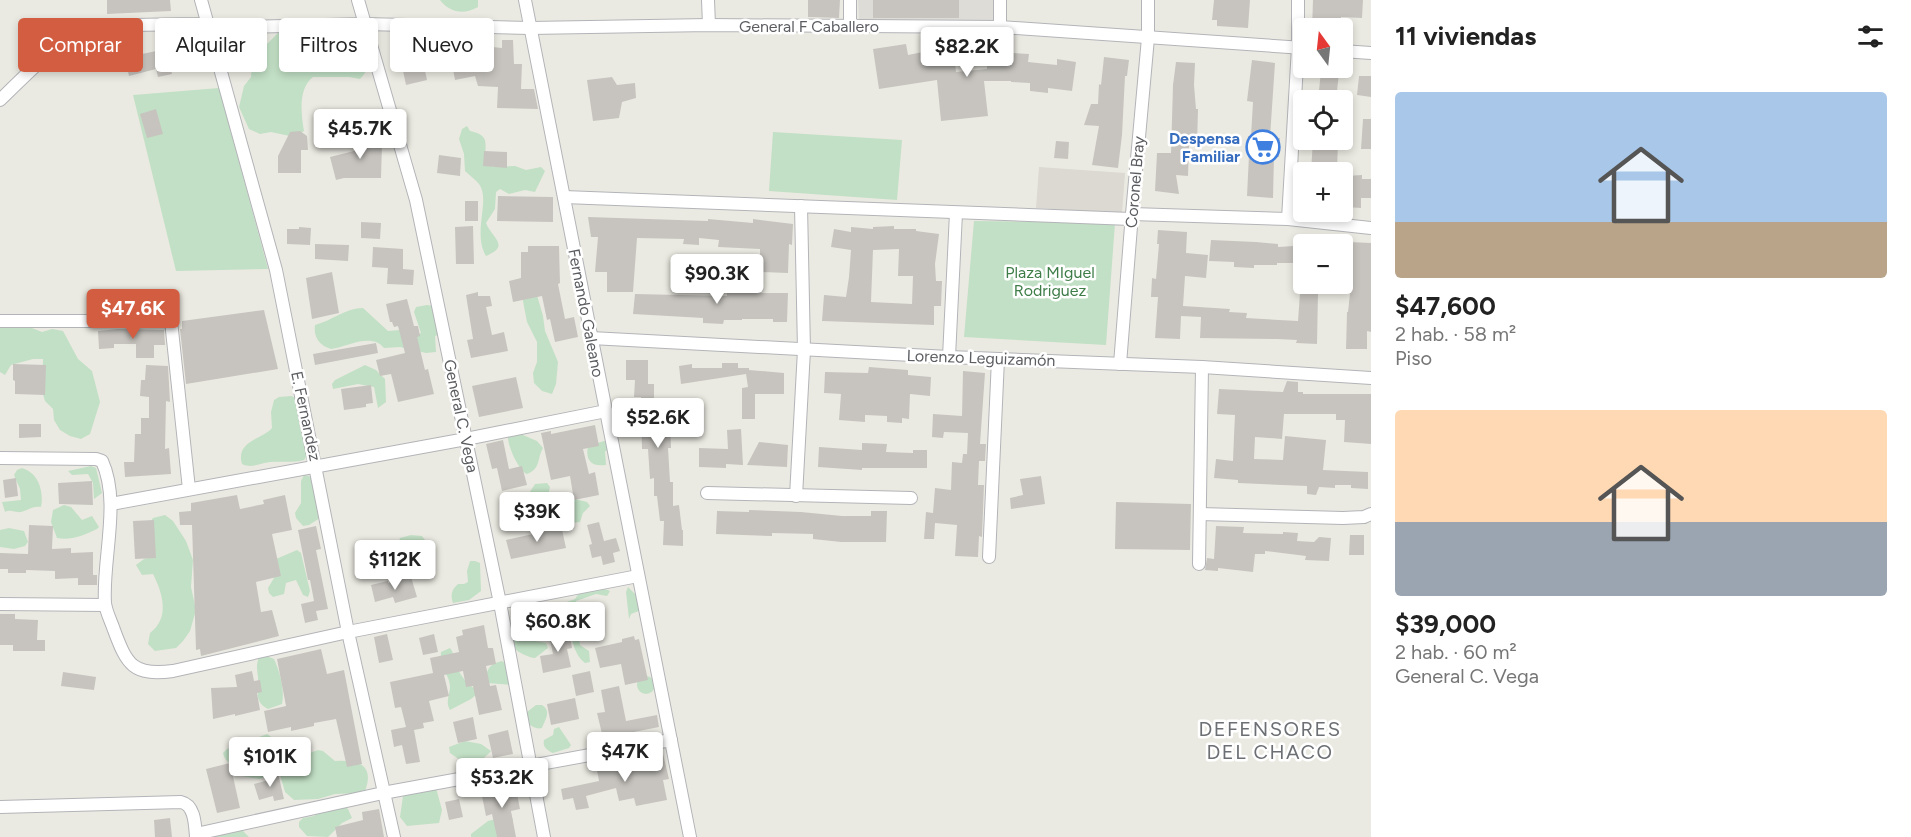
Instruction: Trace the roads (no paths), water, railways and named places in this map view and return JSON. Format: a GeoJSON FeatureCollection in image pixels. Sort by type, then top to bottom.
{"type":"FeatureCollection","features":[{"type":"Feature","properties":{"kind":"street","name":"E. Fernandez"},"geometry":{"type":"LineString","coordinates":[[201,0],[206,18]]}},
{"type":"Feature","properties":{"kind":"street","name":"General C. Vega"},"geometry":{"type":"LineString","coordinates":[[358,0],[363,18]]}},
{"type":"Feature","properties":{"kind":"street","name":"Fernando Galeano"},"geometry":{"type":"LineString","coordinates":[[525,0],[690,837]]}},
{"type":"Feature","properties":{"kind":"street"},"geometry":{"type":"LineString","coordinates":[[708,0],[709,25]]}},
{"type":"Feature","properties":{"kind":"street"},"geometry":{"type":"LineString","coordinates":[[850,0],[850,27]]}},
{"type":"Feature","properties":{"kind":"street"},"geometry":{"type":"LineString","coordinates":[[1000,0],[1000,27]]}},
{"type":"Feature","properties":{"kind":"street","name":"Coronel Bray"},"geometry":{"type":"LineString","coordinates":[[1120,364],[1148,38],[1148,0]]}},
{"type":"Feature","properties":{"kind":"street"},"geometry":{"type":"LineString","coordinates":[[1298,0],[1299,18]]}},
{"type":"Feature","properties":{"kind":"street","name":"General F Caballero"},"geometry":{"type":"LineString","coordinates":[[378,24],[530,28],[709,25],[1000,27],[1293,47]]}},
{"type":"Feature","properties":{"kind":"street","name":"General F Caballero"},"geometry":{"type":"LineString","coordinates":[[0,100],[51,53],[68,41],[106,28],[155,27]]}},
{"type":"Feature","properties":{"kind":"street"},"geometry":{"type":"LineString","coordinates":[[1353,52],[1371,53]]}},
{"type":"Feature","properties":{"kind":"street","name":"General C. Vega"},"geometry":{"type":"LineString","coordinates":[[378,69],[416,200],[500,603],[544,837]]}},
{"type":"Feature","properties":{"kind":"street","name":"E. Fernandez"},"geometry":{"type":"LineString","coordinates":[[221,72],[276,270],[348,632],[394,837]]}},
{"type":"Feature","properties":{"kind":"street"},"geometry":{"type":"LineString","coordinates":[[1288,219],[1298,78]]}},
{"type":"Feature","properties":{"kind":"street"},"geometry":{"type":"LineString","coordinates":[[564,197],[956,213],[1288,219],[1371,228]]}},
{"type":"Feature","properties":{"kind":"street"},"geometry":{"type":"LineString","coordinates":[[796,495],[804,350],[801,206]]}},
{"type":"Feature","properties":{"kind":"street"},"geometry":{"type":"LineString","coordinates":[[949,357],[956,213]]}},
{"type":"Feature","properties":{"kind":"street"},"geometry":{"type":"LineString","coordinates":[[0,321],[171,321],[189,489]]}},
{"type":"Feature","properties":{"kind":"street","name":"Lorenzo Leguizamón"},"geometry":{"type":"LineString","coordinates":[[591,338],[949,357],[1202,367],[1371,378]]}},
{"type":"Feature","properties":{"kind":"street"},"geometry":{"type":"LineString","coordinates":[[988,557],[998,359]]}},
{"type":"Feature","properties":{"kind":"street"},"geometry":{"type":"LineString","coordinates":[[1199,564],[1202,367]]}},
{"type":"Feature","properties":{"kind":"street"},"geometry":{"type":"LineString","coordinates":[[111,504],[606,411]]}},
{"type":"Feature","properties":{"kind":"street"},"geometry":{"type":"LineString","coordinates":[[0,458],[96,459],[102,461],[111,504],[105,605],[124,656],[135,667],[153,674],[348,632],[638,576]]}},
{"type":"Feature","properties":{"kind":"street"},"geometry":{"type":"LineString","coordinates":[[707,493],[911,498]]}},
{"type":"Feature","properties":{"kind":"street"},"geometry":{"type":"LineString","coordinates":[[1200,514],[1343,518],[1364,517],[1371,514]]}},
{"type":"Feature","properties":{"kind":"street"},"geometry":{"type":"LineString","coordinates":[[0,604],[105,605]]}},
{"type":"Feature","properties":{"kind":"street"},"geometry":{"type":"LineString","coordinates":[[0,807],[181,802],[187,803],[191,808],[196,836],[383,793],[671,740]]}},
{"type":"Feature","properties":{"kind":"place","name":"Despensa Familiar"},"geometry":{"type":"Point","coordinates":[1263,147]}},
{"type":"Feature","properties":{"kind":"district","name":"DEFENSORES DEL CHACO"},"geometry":{"type":"Point","coordinates":[1270,740]}},
{"type":"Feature","properties":{"kind":"park label","name":"Plaza MIguel Rodriguez"},"geometry":{"type":"Point","coordinates":[1050,281]}}]}
